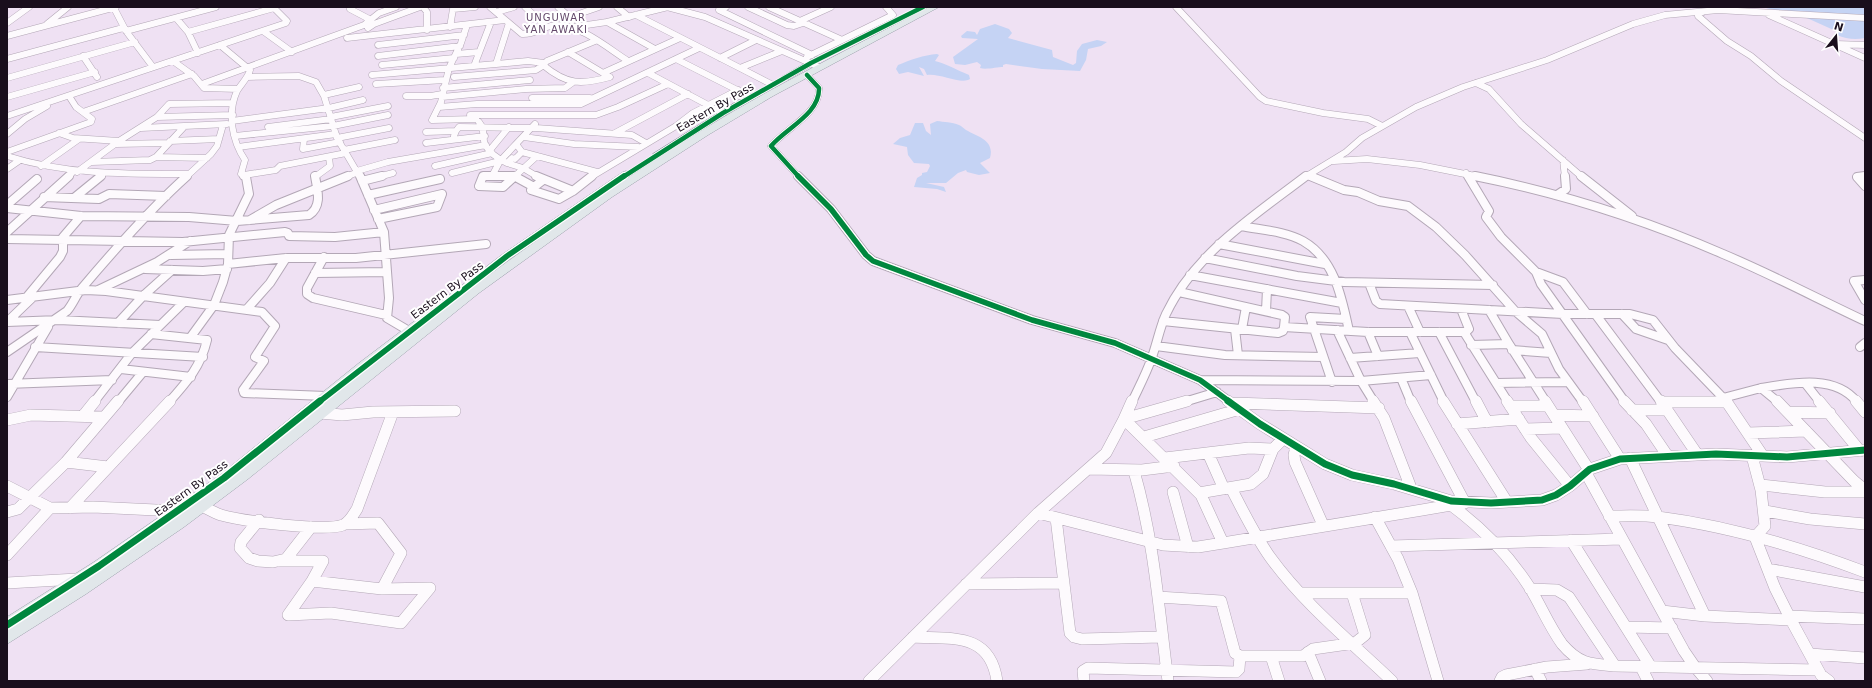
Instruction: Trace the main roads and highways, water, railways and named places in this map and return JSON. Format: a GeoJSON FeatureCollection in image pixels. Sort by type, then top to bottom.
{"type":"FeatureCollection","features":[{"type":"Feature","properties":{"kind":"main road","name":"Eastern By Pass"},"geometry":{"type":"LineString","coordinates":[[7,625],[79,579],[230,473],[409,331],[551,225],[675,142],[811,61],[923,7]]}},
{"type":"Feature","properties":{"kind":"main road","name":"Eastern By Pass"},"geometry":{"type":"LineString","coordinates":[[811,61],[935,7]]}},
{"type":"Feature","properties":{"kind":"main road","name":"Eastern By Pass"},"geometry":{"type":"LineString","coordinates":[[7,638],[102,577],[202,506],[451,308],[576,218],[699,136],[807,75],[811,61]]}},
{"type":"Feature","properties":{"kind":"water"},"geometry":{"type":"Polygon","coordinates":[[[1762,7],[1865,7],[1865,38],[1854,39],[1837,35],[1838,32],[1807,18],[1762,7]]]}},
{"type":"Feature","properties":{"kind":"water"},"geometry":{"type":"Polygon","coordinates":[[[995,24],[1009,29],[1012,33],[1008,38],[1052,50],[1053,57],[1073,65],[1076,63],[1077,51],[1082,44],[1097,40],[1107,42],[1101,46],[1088,49],[1086,60],[1080,71],[1042,69],[1006,64],[1003,65],[1003,67],[982,69],[980,68],[981,65],[977,62],[965,65],[955,64],[953,57],[978,39],[962,38],[961,36],[967,31],[975,32],[977,35],[980,29],[995,24]]]}},
{"type":"Feature","properties":{"kind":"water"},"geometry":{"type":"Polygon","coordinates":[[[937,54],[939,55],[935,61],[948,65],[969,75],[970,79],[961,81],[927,75],[924,69],[919,67],[924,76],[908,72],[899,74],[896,69],[898,65],[907,61],[937,54]]]}},
{"type":"Feature","properties":{"kind":"water"},"geometry":{"type":"Polygon","coordinates":[[[937,121],[960,125],[988,143],[991,152],[990,158],[980,163],[990,173],[979,175],[967,172],[966,170],[958,173],[946,183],[926,183],[944,187],[946,192],[937,189],[914,187],[917,178],[922,175],[922,173],[927,172],[930,166],[929,164],[914,163],[908,155],[907,147],[893,144],[900,138],[910,135],[915,123],[923,123],[926,131],[931,135],[930,124],[937,121]]]}},
{"type":"Feature","properties":{"kind":"district","name":"UNGUWAR YAN AWAKI"},"geometry":{"type":"Point","coordinates":[556,22]}}]}
